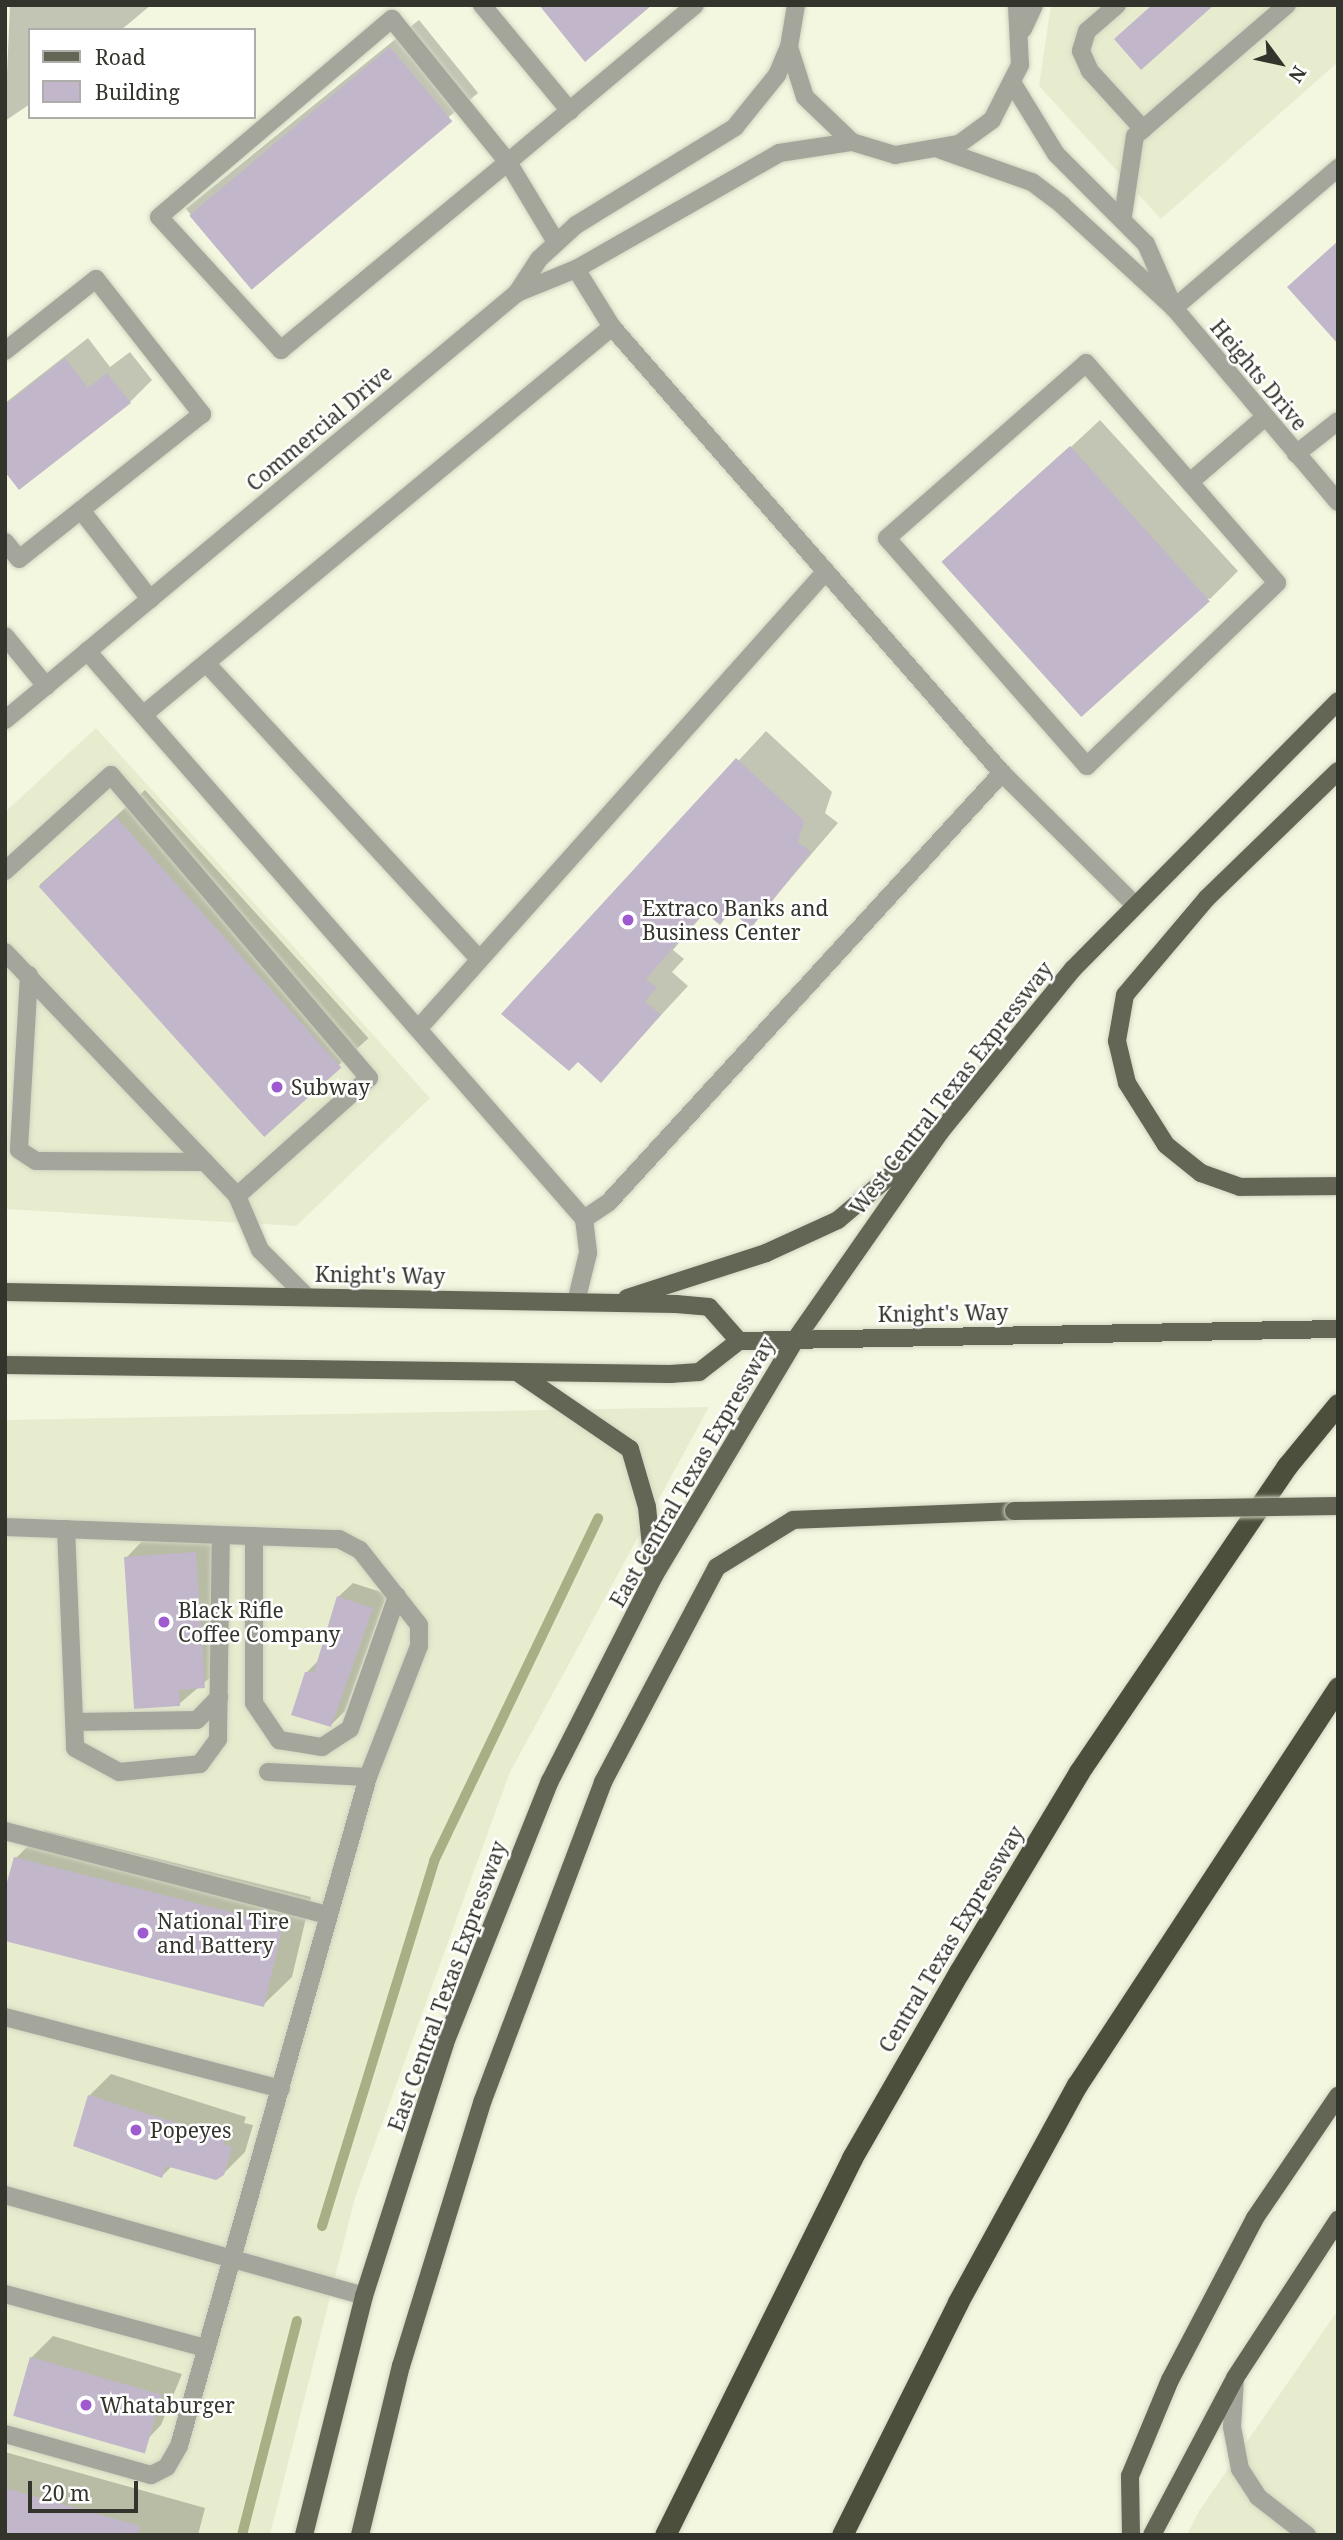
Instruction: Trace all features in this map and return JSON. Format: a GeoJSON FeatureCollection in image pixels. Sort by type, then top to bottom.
{"type":"FeatureCollection","features":[{"type":"Feature","properties":{"kind":"highway","name":"Central Texas Expressway"},"geometry":{"type":"LineString","coordinates":[[665,2535],[852,2158],[966,1960],[1079,1772],[1287,1466],[1338,1404]]}},
{"type":"Feature","properties":{"kind":"highway"},"geometry":{"type":"LineString","coordinates":[[842,2535],[958,2302],[1077,2085],[1338,1687]]}},
{"type":"Feature","properties":{"kind":"highway"},"geometry":{"type":"LineString","coordinates":[[653,2535],[676,2509]]}},
{"type":"Feature","properties":{"kind":"main road","name":"West Central Texas Expressway"},"geometry":{"type":"LineString","coordinates":[[795,1339],[940,1132],[1023,1027],[1134,904],[1338,701]]}},
{"type":"Feature","properties":{"kind":"main road"},"geometry":{"type":"LineString","coordinates":[[1338,771],[1206,898],[1125,995],[1117,1041],[1127,1083],[1166,1145],[1201,1173],[1240,1187],[1338,1186]]}},
{"type":"Feature","properties":{"kind":"main road"},"geometry":{"type":"LineString","coordinates":[[610,1303],[766,1253],[838,1220],[940,1132]]}},
{"type":"Feature","properties":{"kind":"main road","name":"Knight's Way"},"geometry":{"type":"LineString","coordinates":[[5,1292],[576,1302],[709,1307],[739,1341],[1338,1329]]}},
{"type":"Feature","properties":{"kind":"main road","name":"East Central Texas Expressway"},"geometry":{"type":"LineString","coordinates":[[304,2535],[364,2296],[490,1922],[550,1781],[654,1576],[795,1339]]}},
{"type":"Feature","properties":{"kind":"main road"},"geometry":{"type":"LineString","coordinates":[[5,1365],[699,1372],[739,1341]]}},
{"type":"Feature","properties":{"kind":"main road"},"geometry":{"type":"LineString","coordinates":[[514,1370],[575,1405],[630,1449],[646,1507],[654,1576]]}},
{"type":"Feature","properties":{"kind":"main road"},"geometry":{"type":"LineString","coordinates":[[360,2535],[401,2366],[482,2100],[603,1782],[717,1567],[793,1520],[1014,1511],[1338,1506]]}},
{"type":"Feature","properties":{"kind":"main road"},"geometry":{"type":"LineString","coordinates":[[1131,2535],[1130,2476],[1170,2380],[1255,2218],[1338,2096]]}},
{"type":"Feature","properties":{"kind":"main road"},"geometry":{"type":"LineString","coordinates":[[1152,2535],[1235,2378],[1338,2220]]}},
{"type":"Feature","properties":{"kind":"street"},"geometry":{"type":"LineString","coordinates":[[482,5],[570,111]]}},
{"type":"Feature","properties":{"kind":"street"},"geometry":{"type":"LineString","coordinates":[[556,242],[508,162],[392,19],[159,217],[281,350],[508,162],[570,111],[695,5]]}},
{"type":"Feature","properties":{"kind":"street"},"geometry":{"type":"LineString","coordinates":[[517,293],[556,242],[735,127],[777,75],[789,47],[796,5]]}},
{"type":"Feature","properties":{"kind":"street"},"geometry":{"type":"LineString","coordinates":[[1017,5],[1023,29]]}},
{"type":"Feature","properties":{"kind":"street"},"geometry":{"type":"LineString","coordinates":[[517,293],[576,269],[779,153],[852,142],[895,155],[941,150],[992,120],[1013,84],[1023,29],[1034,5]]}},
{"type":"Feature","properties":{"kind":"street"},"geometry":{"type":"LineString","coordinates":[[1117,5],[1087,31],[1081,51],[1090,71],[1139,132]]}},
{"type":"Feature","properties":{"kind":"street"},"geometry":{"type":"LineString","coordinates":[[1123,216],[1139,132],[1287,5]]}},
{"type":"Feature","properties":{"kind":"street"},"geometry":{"type":"LineString","coordinates":[[789,47],[805,97],[852,142]]}},
{"type":"Feature","properties":{"kind":"street"},"geometry":{"type":"LineString","coordinates":[[1013,84],[1056,154],[1123,216],[1146,244],[1174,308]]}},
{"type":"Feature","properties":{"kind":"street"},"geometry":{"type":"LineString","coordinates":[[941,150],[1032,182],[1174,308]]}},
{"type":"Feature","properties":{"kind":"street"},"geometry":{"type":"LineString","coordinates":[[1174,308],[1338,168]]}},
{"type":"Feature","properties":{"kind":"street"},"geometry":{"type":"LineString","coordinates":[[576,269],[612,327],[1002,773],[1134,904]]}},
{"type":"Feature","properties":{"kind":"street"},"geometry":{"type":"LineString","coordinates":[[5,351],[96,279],[201,414],[19,559],[5,542]]}},
{"type":"Feature","properties":{"kind":"street","name":"Commercial Drive"},"geometry":{"type":"LineString","coordinates":[[5,720],[517,293]]}},
{"type":"Feature","properties":{"kind":"street","name":"Heights Drive"},"geometry":{"type":"LineString","coordinates":[[1174,308],[1264,418],[1338,502]]}},
{"type":"Feature","properties":{"kind":"street"},"geometry":{"type":"LineString","coordinates":[[143,715],[612,327]]}},
{"type":"Feature","properties":{"kind":"street"},"geometry":{"type":"LineString","coordinates":[[1086,363],[1190,482],[1277,583],[1087,766],[887,538],[1086,363]]}},
{"type":"Feature","properties":{"kind":"street"},"geometry":{"type":"LineString","coordinates":[[1190,482],[1264,418]]}},
{"type":"Feature","properties":{"kind":"street"},"geometry":{"type":"LineString","coordinates":[[1296,454],[1338,421]]}},
{"type":"Feature","properties":{"kind":"street"},"geometry":{"type":"LineString","coordinates":[[81,510],[150,599]]}},
{"type":"Feature","properties":{"kind":"street"},"geometry":{"type":"LineString","coordinates":[[418,1029],[826,572]]}},
{"type":"Feature","properties":{"kind":"street"},"geometry":{"type":"LineString","coordinates":[[5,636],[46,686]]}},
{"type":"Feature","properties":{"kind":"street"},"geometry":{"type":"LineString","coordinates":[[88,651],[584,1219],[588,1254],[576,1302]]}},
{"type":"Feature","properties":{"kind":"street"},"geometry":{"type":"LineString","coordinates":[[206,663],[479,959]]}},
{"type":"Feature","properties":{"kind":"street"},"geometry":{"type":"LineString","coordinates":[[584,1219],[610,1202],[1002,773]]}},
{"type":"Feature","properties":{"kind":"street"},"geometry":{"type":"LineString","coordinates":[[5,871],[111,775],[369,1077],[237,1196]]}},
{"type":"Feature","properties":{"kind":"street"},"geometry":{"type":"LineString","coordinates":[[5,952],[237,1196],[260,1250],[307,1297]]}},
{"type":"Feature","properties":{"kind":"street"},"geometry":{"type":"LineString","coordinates":[[29,975],[19,1150],[36,1161],[205,1162]]}},
{"type":"Feature","properties":{"kind":"street"},"geometry":{"type":"LineString","coordinates":[[5,1527],[339,1539],[360,1550],[419,1625],[419,1646],[369,1777],[328,1915],[234,2259],[205,2348],[179,2446],[167,2467],[150,2475],[5,2434]]}},
{"type":"Feature","properties":{"kind":"street"},"geometry":{"type":"LineString","coordinates":[[66,1529],[75,1748],[119,1772],[200,1764],[218,1739],[221,1535]]}},
{"type":"Feature","properties":{"kind":"street"},"geometry":{"type":"LineString","coordinates":[[254,1536],[254,1703],[279,1740],[322,1747],[349,1729],[397,1596]]}},
{"type":"Feature","properties":{"kind":"street"},"geometry":{"type":"LineString","coordinates":[[74,1722],[197,1720],[219,1697]]}},
{"type":"Feature","properties":{"kind":"street"},"geometry":{"type":"LineString","coordinates":[[268,1772],[369,1777]]}},
{"type":"Feature","properties":{"kind":"street"},"geometry":{"type":"LineString","coordinates":[[5,1831],[328,1915]]}},
{"type":"Feature","properties":{"kind":"street"},"geometry":{"type":"LineString","coordinates":[[5,2017],[281,2089]]}},
{"type":"Feature","properties":{"kind":"street"},"geometry":{"type":"LineString","coordinates":[[5,2195],[364,2296]]}},
{"type":"Feature","properties":{"kind":"street"},"geometry":{"type":"LineString","coordinates":[[5,2294],[205,2348]]}},
{"type":"Feature","properties":{"kind":"street"},"geometry":{"type":"LineString","coordinates":[[1235,2378],[1232,2427],[1240,2469],[1258,2497],[1307,2535]]}},
{"type":"Feature","properties":{"kind":"shaded area"},"geometry":{"type":"Polygon","coordinates":[[[1051,5],[1338,5],[1338,62],[1161,219],[1039,86],[1051,5]]]}},
{"type":"Feature","properties":{"kind":"shaded area"},"geometry":{"type":"Polygon","coordinates":[[[96,728],[430,1098],[296,1226],[5,1209],[5,812],[96,728]]]}},
{"type":"Feature","properties":{"kind":"shaded area"},"geometry":{"type":"Polygon","coordinates":[[[709,1407],[510,1772],[355,2198],[270,2535],[5,2535],[5,1420],[709,1407]]]}},
{"type":"Feature","properties":{"kind":"shaded area"},"geometry":{"type":"Polygon","coordinates":[[[1338,2310],[1338,2535],[1187,2535],[1199,2511],[1338,2310]]]}},
{"type":"Feature","properties":{"kind":"building"},"geometry":{"type":"Polygon","coordinates":[[[539,5],[652,5],[585,62],[539,5]]]}},
{"type":"Feature","properties":{"kind":"building"},"geometry":{"type":"Polygon","coordinates":[[[1152,5],[1214,5],[1141,70],[1114,39],[1152,5]]]}},
{"type":"Feature","properties":{"kind":"building"},"geometry":{"type":"Polygon","coordinates":[[[390,47],[452,121],[252,290],[189,215],[390,47]]]}},
{"type":"Feature","properties":{"kind":"building"},"geometry":{"type":"Polygon","coordinates":[[[1338,241],[1338,344],[1287,287],[1338,241]]]}},
{"type":"Feature","properties":{"kind":"building"},"geometry":{"type":"Polygon","coordinates":[[[65,358],[88,388],[107,373],[131,403],[19,490],[5,472],[5,405],[65,358]]]}},
{"type":"Feature","properties":{"kind":"building"},"geometry":{"type":"Polygon","coordinates":[[[1070,446],[1210,601],[1081,717],[941,562],[1070,446]]]}},
{"type":"Feature","properties":{"kind":"building","name":"Extraco Banks and Business Center"},"geometry":{"type":"Polygon","coordinates":[[[736,758],[804,821],[798,842],[811,852],[751,928],[731,911],[720,925],[704,912],[646,979],[657,988],[645,1001],[661,1015],[601,1083],[578,1062],[569,1071],[501,1014],[736,758]]]}},
{"type":"Feature","properties":{"kind":"building"},"geometry":{"type":"Polygon","coordinates":[[[116,817],[341,1067],[264,1137],[39,887],[116,817]]]}},
{"type":"Feature","properties":{"kind":"building","name":"Black Rifle Coffee Company"},"geometry":{"type":"Polygon","coordinates":[[[196,1552],[205,1688],[179,1690],[180,1706],[134,1709],[124,1557],[196,1552]]]}},
{"type":"Feature","properties":{"kind":"building"},"geometry":{"type":"Polygon","coordinates":[[[337,1596],[373,1608],[331,1727],[291,1715],[305,1672],[314,1672],[337,1596]]]}},
{"type":"Feature","properties":{"kind":"building","name":"National Tire and Battery"},"geometry":{"type":"Polygon","coordinates":[[[14,1857],[283,1925],[264,2007],[5,1941],[5,1889],[14,1857]]]}},
{"type":"Feature","properties":{"kind":"building","name":"Popeyes"},"geometry":{"type":"Polygon","coordinates":[[[88,2095],[225,2138],[224,2144],[232,2147],[224,2175],[216,2180],[166,2166],[162,2178],[73,2146],[88,2095]]]}},
{"type":"Feature","properties":{"kind":"building","name":"Whataburger"},"geometry":{"type":"Polygon","coordinates":[[[30,2357],[162,2395],[145,2453],[13,2416],[30,2357]]]}},
{"type":"Feature","properties":{"kind":"building"},"geometry":{"type":"Polygon","coordinates":[[[5,2488],[140,2526],[139,2535],[5,2535],[5,2488]]]}},
{"type":"Feature","properties":{"kind":"waterway"},"geometry":{"type":"LineString","coordinates":[[322,2226],[434,1861],[598,1518]]}},
{"type":"Feature","properties":{"kind":"waterway"},"geometry":{"type":"LineString","coordinates":[[242,2535],[297,2321]]}},
{"type":"Feature","properties":{"kind":"place","name":"Extraco Banks and Business Center"},"geometry":{"type":"Point","coordinates":[628,920]}},
{"type":"Feature","properties":{"kind":"place","name":"Subway"},"geometry":{"type":"Point","coordinates":[277,1087]}},
{"type":"Feature","properties":{"kind":"place","name":"Black Rifle Coffee Company"},"geometry":{"type":"Point","coordinates":[164,1622]}},
{"type":"Feature","properties":{"kind":"place","name":"National Tire and Battery"},"geometry":{"type":"Point","coordinates":[143,1933]}},
{"type":"Feature","properties":{"kind":"place","name":"Popeyes"},"geometry":{"type":"Point","coordinates":[136,2130]}},
{"type":"Feature","properties":{"kind":"place","name":"Whataburger"},"geometry":{"type":"Point","coordinates":[86,2405]}}]}
